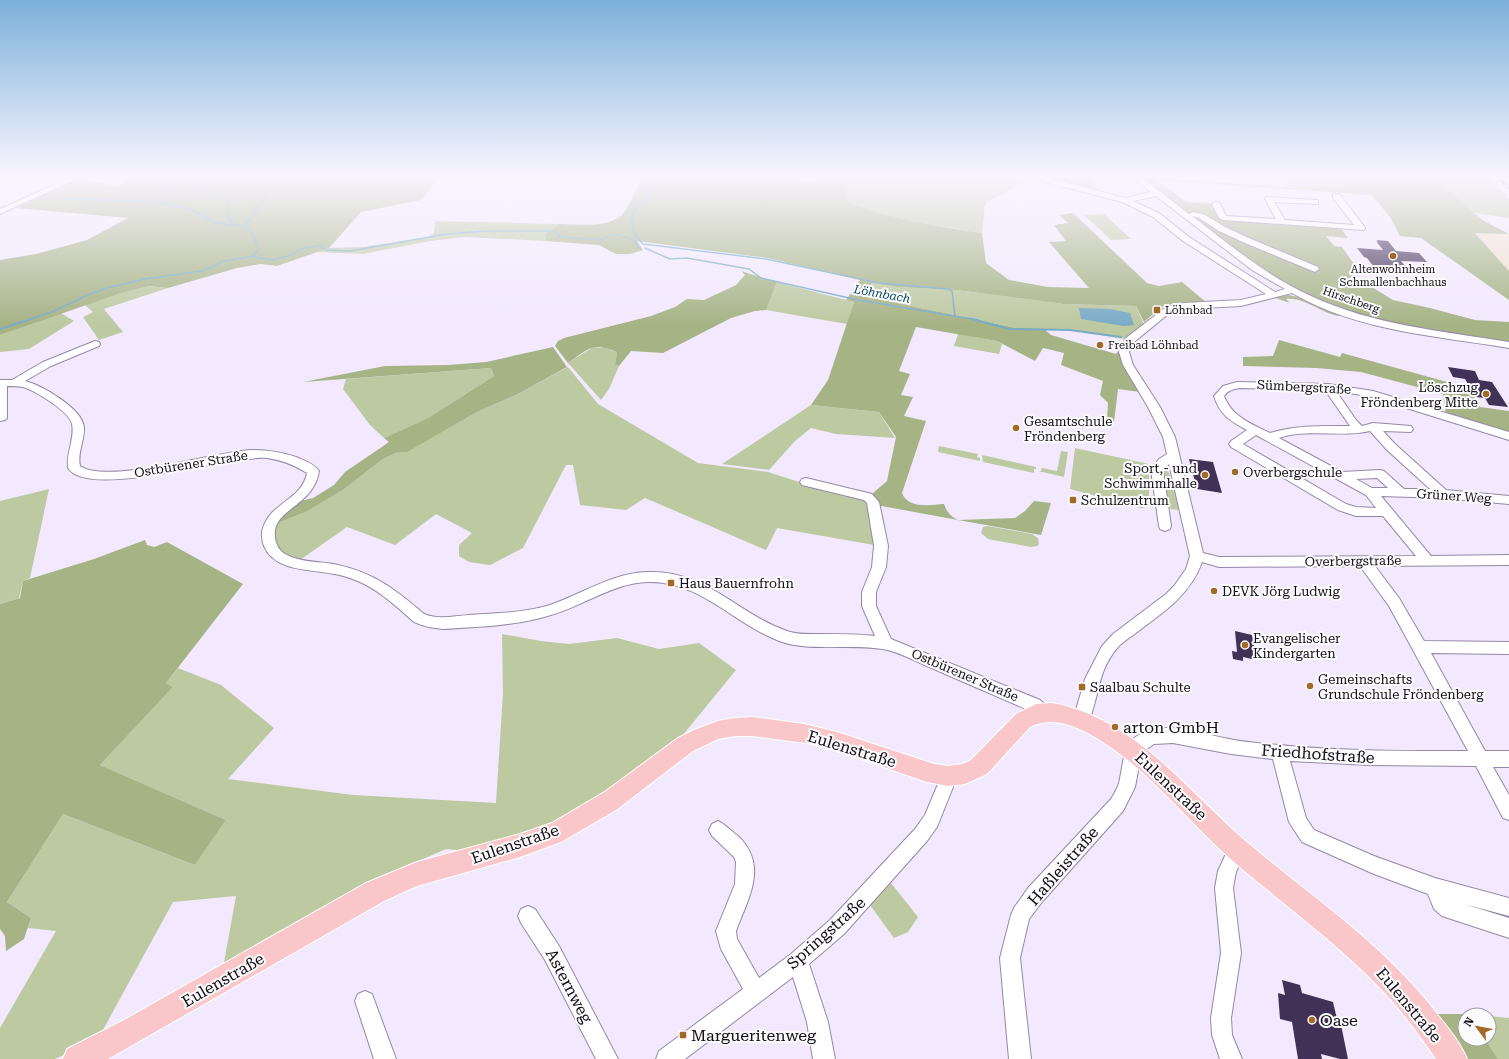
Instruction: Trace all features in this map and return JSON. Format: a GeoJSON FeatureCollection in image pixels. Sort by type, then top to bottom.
{"type":"FeatureCollection","features":[{"type":"Feature","properties":{"kind":"main road","name":"Eulenstraße"},"geometry":{"type":"LineString","coordinates":[[77,1059],[136,1029],[375,892],[416,874],[511,849],[556,833],[614,799],[685,745],[710,732],[735,726],[766,728],[819,736],[930,773],[950,777],[972,772],[986,763],[1021,722],[1033,714],[1042,712],[1060,714],[1081,720],[1115,738],[1134,752],[1183,795],[1237,849],[1311,908],[1390,979],[1422,1016],[1453,1059]]}},
{"type":"Feature","properties":{"kind":"street"},"geometry":{"type":"LineString","coordinates":[[1170,226],[1186,239],[1274,295]]}},
{"type":"Feature","properties":{"kind":"street","name":"Hirschberg"},"geometry":{"type":"LineString","coordinates":[[1202,226],[1255,268],[1292,290],[1343,312],[1390,326],[1509,345]]}},
{"type":"Feature","properties":{"kind":"street","name":"Hirschberg"},"geometry":{"type":"LineString","coordinates":[[1218,226],[1232,234],[1315,269]]}},
{"type":"Feature","properties":{"kind":"street"},"geometry":{"type":"LineString","coordinates":[[1231,226],[1234,230],[1234,233],[1232,234]]}},
{"type":"Feature","properties":{"kind":"street"},"geometry":{"type":"LineString","coordinates":[[1340,226],[1361,228],[1360,226]]}},
{"type":"Feature","properties":{"kind":"street"},"geometry":{"type":"LineString","coordinates":[[1081,720],[1091,681],[1100,662],[1114,642],[1167,602],[1181,588],[1193,570],[1197,556],[1169,437],[1128,365],[1124,352],[1127,344],[1160,314],[1172,308],[1241,303],[1292,290]]}},
{"type":"Feature","properties":{"kind":"street"},"geometry":{"type":"LineString","coordinates":[[1,418],[5,383],[95,344]]}},
{"type":"Feature","properties":{"kind":"street","name":"Ostbürener Straße"},"geometry":{"type":"LineString","coordinates":[[5,383],[30,386],[42,392],[58,403],[77,420],[78,436],[72,456],[73,464],[74,468],[85,475],[127,475],[252,454],[288,458],[304,465],[313,471],[311,482],[306,490],[275,516],[268,530],[271,547],[276,555],[282,559],[300,564],[339,570],[373,581],[383,587],[419,618],[426,622],[437,623],[500,619],[532,614],[561,607],[612,584],[630,579],[663,577],[684,581],[699,586],[771,632],[788,638],[885,643],[914,653],[1034,705],[1042,712]]}},
{"type":"Feature","properties":{"kind":"street","name":"Sümbergstraße"},"geometry":{"type":"LineString","coordinates":[[1427,560],[1370,492],[1254,431],[1238,421],[1223,408],[1219,396],[1226,388],[1244,385],[1328,387],[1369,392],[1509,436]]}},
{"type":"Feature","properties":{"kind":"street"},"geometry":{"type":"LineString","coordinates":[[1328,387],[1352,422],[1360,430]]}},
{"type":"Feature","properties":{"kind":"street"},"geometry":{"type":"LineString","coordinates":[[1373,427],[1391,447],[1442,494]]}},
{"type":"Feature","properties":{"kind":"street"},"geometry":{"type":"LineString","coordinates":[[1268,438],[1283,433],[1311,430],[1360,430],[1373,427],[1407,429]]}},
{"type":"Feature","properties":{"kind":"street"},"geometry":{"type":"LineString","coordinates":[[1254,431],[1235,444],[1328,498],[1342,508],[1354,512],[1388,512]]}},
{"type":"Feature","properties":{"kind":"street"},"geometry":{"type":"LineString","coordinates":[[1165,526],[1156,470],[1163,462],[1173,456]]}},
{"type":"Feature","properties":{"kind":"street","name":"Grüner Weg"},"geometry":{"type":"LineString","coordinates":[[1339,476],[1380,474],[1400,492]]}},
{"type":"Feature","properties":{"kind":"street"},"geometry":{"type":"LineString","coordinates":[[806,482],[868,497],[873,502],[881,546],[879,567],[869,592],[869,606],[885,643]]}},
{"type":"Feature","properties":{"kind":"street","name":"Grüner Weg"},"geometry":{"type":"LineString","coordinates":[[1370,492],[1442,494],[1509,500]]}},
{"type":"Feature","properties":{"kind":"street","name":"Overbergstraße"},"geometry":{"type":"LineString","coordinates":[[1197,556],[1219,562],[1509,560]]}},
{"type":"Feature","properties":{"kind":"street"},"geometry":{"type":"LineString","coordinates":[[1364,561],[1394,602],[1420,647],[1509,812]]}},
{"type":"Feature","properties":{"kind":"street"},"geometry":{"type":"LineString","coordinates":[[1420,647],[1509,648]]}},
{"type":"Feature","properties":{"kind":"street","name":"Friedhofstraße"},"geometry":{"type":"LineString","coordinates":[[1134,752],[1143,742],[1154,737],[1165,735],[1230,746],[1280,752],[1405,759],[1509,759]]}},
{"type":"Feature","properties":{"kind":"street","name":"Haßleistraße"},"geometry":{"type":"LineString","coordinates":[[1020,1059],[1010,958],[1021,915],[1035,895],[1117,805],[1124,793],[1128,780],[1131,758],[1134,752]]}},
{"type":"Feature","properties":{"kind":"street"},"geometry":{"type":"LineString","coordinates":[[1280,752],[1298,822],[1308,836],[1374,865],[1435,887],[1509,907]]}},
{"type":"Feature","properties":{"kind":"street","name":"Springstraße"},"geometry":{"type":"LineString","coordinates":[[667,1059],[798,961],[837,927],[921,835],[931,821],[950,777]]}},
{"type":"Feature","properties":{"kind":"street"},"geometry":{"type":"LineString","coordinates":[[718,830],[740,851],[746,861],[744,884],[726,931],[728,942],[756,992]]}},
{"type":"Feature","properties":{"kind":"street"},"geometry":{"type":"LineString","coordinates":[[1231,1059],[1222,1035],[1221,1018],[1231,954],[1224,888],[1227,871],[1237,849]]}},
{"type":"Feature","properties":{"kind":"street"},"geometry":{"type":"LineString","coordinates":[[1435,887],[1442,906],[1509,928]]}},
{"type":"Feature","properties":{"kind":"street","name":"Asternweg"},"geometry":{"type":"LineString","coordinates":[[528,916],[552,953],[607,1059]]}},
{"type":"Feature","properties":{"kind":"street"},"geometry":{"type":"LineString","coordinates":[[798,961],[808,990],[822,1042],[824,1059]]}},
{"type":"Feature","properties":{"kind":"street"},"geometry":{"type":"LineString","coordinates":[[365,1001],[385,1059]]}},
{"type":"Feature","properties":{"kind":"shaded area"},"geometry":{"type":"Polygon","coordinates":[[[1474,233],[1509,234],[1509,271],[1480,237],[1474,233]]]}},
{"type":"Feature","properties":{"kind":"green space"},"geometry":{"type":"Polygon","coordinates":[[[112,226],[348,226],[329,248],[277,266],[261,264],[237,268],[168,288],[149,286],[118,294],[0,335],[0,260],[36,254],[87,240],[112,226]]]}},
{"type":"Feature","properties":{"kind":"green space"},"geometry":{"type":"Polygon","coordinates":[[[435,226],[555,226],[545,235],[546,241],[465,237],[430,241],[363,254],[316,252],[329,248],[363,247],[428,237],[434,233],[435,226]]]}},
{"type":"Feature","properties":{"kind":"green space"},"geometry":{"type":"Polygon","coordinates":[[[555,226],[940,226],[982,233],[986,263],[1009,280],[1048,287],[1089,288],[1049,242],[1066,241],[1055,226],[1087,226],[1147,283],[1159,286],[1182,282],[1206,302],[1182,302],[1161,307],[1144,322],[1136,306],[1064,304],[956,290],[896,287],[872,283],[864,296],[1016,328],[1044,329],[1051,335],[1116,354],[1117,352],[1120,354],[1123,365],[1140,392],[1118,389],[1114,422],[1107,420],[1108,403],[1100,395],[1103,381],[1061,365],[1064,353],[1043,348],[1035,361],[997,341],[916,327],[899,371],[910,374],[901,395],[913,397],[904,416],[926,421],[902,493],[909,502],[914,504],[944,504],[949,514],[958,520],[876,505],[873,493],[887,481],[896,437],[879,412],[811,405],[828,380],[854,302],[846,300],[860,280],[768,258],[637,241],[643,250],[630,254],[616,254],[599,245],[546,241],[545,235],[555,226]]]}},
{"type":"Feature","properties":{"kind":"green space"},"geometry":{"type":"Polygon","coordinates":[[[941,226],[983,226],[982,233],[941,226]]]}},
{"type":"Feature","properties":{"kind":"green space"},"geometry":{"type":"Polygon","coordinates":[[[1096,226],[1117,226],[1131,239],[1111,240],[1096,226]]]}},
{"type":"Feature","properties":{"kind":"green space"},"geometry":{"type":"Polygon","coordinates":[[[1205,226],[1339,226],[1348,238],[1326,236],[1334,246],[1342,247],[1357,268],[1349,273],[1393,300],[1475,320],[1509,322],[1509,342],[1387,322],[1350,311],[1293,289],[1258,267],[1205,226]]]}},
{"type":"Feature","properties":{"kind":"green space"},"geometry":{"type":"Polygon","coordinates":[[[1395,226],[1494,226],[1509,234],[1475,233],[1509,271],[1509,300],[1421,238],[1400,236],[1395,226]]]}},
{"type":"Feature","properties":{"kind":"green space"},"geometry":{"type":"Polygon","coordinates":[[[741,271],[777,282],[766,310],[755,311],[731,318],[663,353],[631,351],[619,366],[615,365],[617,352],[596,347],[586,350],[568,363],[555,346],[558,341],[564,338],[651,316],[675,307],[687,299],[704,300],[736,285],[745,275],[741,271]]]}},
{"type":"Feature","properties":{"kind":"green space"},"geometry":{"type":"Polygon","coordinates":[[[777,282],[854,302],[847,324],[766,310],[777,282]]]}},
{"type":"Feature","properties":{"kind":"green space","name":"Löhnbad"},"geometry":{"type":"Polygon","coordinates":[[[873,283],[896,287],[956,290],[1064,304],[1136,306],[1145,327],[1130,340],[1076,331],[1016,328],[864,296],[873,283]]]}},
{"type":"Feature","properties":{"kind":"green space"},"geometry":{"type":"Polygon","coordinates":[[[149,286],[168,288],[104,309],[123,332],[99,340],[83,317],[93,312],[84,304],[149,286]]]}},
{"type":"Feature","properties":{"kind":"green space"},"geometry":{"type":"Polygon","coordinates":[[[1288,295],[1299,297],[1342,316],[1329,313],[1301,301],[1286,299],[1290,303],[1275,298],[1288,295]]]}},
{"type":"Feature","properties":{"kind":"green space"},"geometry":{"type":"Polygon","coordinates":[[[61,313],[74,321],[29,349],[0,352],[0,335],[61,313]]]}},
{"type":"Feature","properties":{"kind":"green space"},"geometry":{"type":"Polygon","coordinates":[[[958,334],[997,341],[1002,344],[999,354],[954,346],[958,334]]]}},
{"type":"Feature","properties":{"kind":"green space"},"geometry":{"type":"Polygon","coordinates":[[[1279,340],[1340,357],[1342,353],[1469,388],[1480,407],[1509,411],[1509,434],[1446,415],[1443,394],[1361,372],[1316,368],[1243,366],[1243,357],[1273,356],[1279,340]]]}},
{"type":"Feature","properties":{"kind":"green space"},"geometry":{"type":"Polygon","coordinates":[[[553,347],[567,367],[520,393],[477,412],[407,452],[396,453],[383,459],[343,490],[306,512],[275,524],[297,502],[313,498],[334,485],[345,472],[389,442],[384,438],[428,418],[494,376],[491,368],[303,382],[385,366],[448,365],[486,362],[553,347]]]}},
{"type":"Feature","properties":{"kind":"green space"},"geometry":{"type":"Polygon","coordinates":[[[593,347],[605,348],[617,352],[615,365],[619,366],[609,389],[601,400],[568,363],[593,347]]]}},
{"type":"Feature","properties":{"kind":"green space"},"geometry":{"type":"Polygon","coordinates":[[[568,367],[598,404],[698,463],[768,472],[796,481],[867,497],[880,546],[777,528],[766,550],[645,498],[626,510],[580,505],[573,465],[566,465],[523,548],[490,565],[469,562],[459,556],[459,545],[472,533],[436,514],[395,545],[347,527],[300,560],[287,555],[278,548],[274,532],[275,524],[306,512],[343,490],[383,459],[396,453],[406,452],[477,412],[520,393],[568,367]]]}},
{"type":"Feature","properties":{"kind":"green space"},"geometry":{"type":"Polygon","coordinates":[[[491,368],[494,376],[428,418],[384,438],[370,425],[343,389],[346,379],[491,368]]]}},
{"type":"Feature","properties":{"kind":"green space"},"geometry":{"type":"Polygon","coordinates":[[[811,405],[879,412],[895,438],[836,434],[811,428],[795,441],[769,470],[722,464],[811,405]]]}},
{"type":"Feature","properties":{"kind":"green space"},"geometry":{"type":"Polygon","coordinates":[[[939,446],[978,454],[977,457],[980,458],[980,461],[938,452],[939,446]]]}},
{"type":"Feature","properties":{"kind":"green space"},"geometry":{"type":"Polygon","coordinates":[[[1075,448],[1149,464],[1149,505],[1141,508],[1096,498],[1096,496],[1070,489],[1075,448]]]}},
{"type":"Feature","properties":{"kind":"green space"},"geometry":{"type":"Polygon","coordinates":[[[1061,451],[1068,452],[1064,477],[1038,471],[1041,471],[1042,468],[1057,471],[1061,451]]]}},
{"type":"Feature","properties":{"kind":"green space"},"geometry":{"type":"Polygon","coordinates":[[[982,455],[1036,467],[1036,469],[1034,469],[1034,473],[983,462],[982,455]]]}},
{"type":"Feature","properties":{"kind":"green space"},"geometry":{"type":"Polygon","coordinates":[[[1165,469],[1169,473],[1179,510],[1170,509],[1162,471],[1165,469]]]}},
{"type":"Feature","properties":{"kind":"green space"},"geometry":{"type":"Polygon","coordinates":[[[49,489],[30,578],[23,581],[19,598],[0,604],[0,501],[49,489]]]}},
{"type":"Feature","properties":{"kind":"green space"},"geometry":{"type":"Polygon","coordinates":[[[1034,501],[1051,503],[1041,535],[958,520],[1015,518],[1025,511],[1034,501]]]}},
{"type":"Feature","properties":{"kind":"green space"},"geometry":{"type":"Polygon","coordinates":[[[988,526],[1032,534],[1038,538],[1039,544],[1031,547],[988,539],[981,533],[983,527],[988,526]]]}},
{"type":"Feature","properties":{"kind":"green space"},"geometry":{"type":"Polygon","coordinates":[[[145,540],[147,545],[154,547],[167,542],[243,584],[166,683],[173,687],[100,765],[226,820],[195,865],[63,814],[7,902],[31,918],[24,939],[6,951],[5,936],[0,929],[0,604],[20,598],[23,581],[94,559],[145,540]]]}},
{"type":"Feature","properties":{"kind":"green space"},"geometry":{"type":"Polygon","coordinates":[[[502,634],[569,644],[617,638],[659,649],[699,643],[736,670],[678,741],[632,778],[540,833],[468,851],[446,849],[368,883],[223,968],[236,896],[173,902],[98,1039],[55,1059],[0,1059],[0,1028],[56,931],[28,928],[31,918],[7,902],[63,814],[195,865],[226,820],[100,765],[173,687],[166,683],[178,668],[221,685],[274,728],[228,779],[353,795],[496,803],[503,693],[502,634]]]}},
{"type":"Feature","properties":{"kind":"green space"},"geometry":{"type":"Polygon","coordinates":[[[891,883],[918,917],[908,932],[894,938],[870,905],[891,883]]]}},
{"type":"Feature","properties":{"kind":"green space"},"geometry":{"type":"Polygon","coordinates":[[[1438,1014],[1457,1014],[1457,1047],[1490,1047],[1498,1059],[1453,1059],[1426,1021],[1438,1014]]]}},
{"type":"Feature","properties":{"kind":"green space"},"geometry":{"type":"Polygon","coordinates":[[[1497,1017],[1509,1018],[1509,1059],[1498,1059],[1490,1047],[1497,1047],[1497,1017]]]}},
{"type":"Feature","properties":{"kind":"water"},"geometry":{"type":"Polygon","coordinates":[[[1079,308],[1110,309],[1130,313],[1134,325],[1124,326],[1081,319],[1079,308]]]}},
{"type":"Feature","properties":{"kind":"building","name":"Altenwohnheim Schmallenbachhaus"},"geometry":{"type":"Polygon","coordinates":[[[1377,240],[1388,241],[1396,251],[1419,253],[1427,262],[1401,261],[1412,274],[1377,271],[1357,248],[1383,250],[1376,241],[1378,242],[1377,240]]]}},
{"type":"Feature","properties":{"kind":"building"},"geometry":{"type":"Polygon","coordinates":[[[1448,367],[1475,371],[1479,380],[1492,382],[1508,407],[1489,405],[1485,398],[1476,397],[1465,379],[1453,377],[1448,367]]]}},
{"type":"Feature","properties":{"kind":"building","name":"Sport,- und Schwimmhalle"},"geometry":{"type":"Polygon","coordinates":[[[1189,459],[1213,462],[1222,493],[1197,489],[1189,459]]]}},
{"type":"Feature","properties":{"kind":"building","name":"Evangelischer Kindergarten"},"geometry":{"type":"Polygon","coordinates":[[[1235,631],[1252,635],[1256,660],[1243,657],[1243,661],[1233,659],[1232,651],[1237,652],[1235,631]]]}},
{"type":"Feature","properties":{"kind":"building","name":"Oase"},"geometry":{"type":"Polygon","coordinates":[[[1282,980],[1300,985],[1302,993],[1333,1002],[1337,1019],[1340,1020],[1348,1059],[1340,1059],[1321,1054],[1322,1059],[1298,1059],[1292,1022],[1280,1019],[1278,993],[1285,995],[1282,980]]]}},
{"type":"Feature","properties":{"kind":"waterway","name":"Löhnbach"},"geometry":{"type":"LineString","coordinates":[[245,226],[254,237],[259,250],[252,256]]}},
{"type":"Feature","properties":{"kind":"waterway"},"geometry":{"type":"LineString","coordinates":[[632,226],[643,244],[766,259],[879,283],[948,289],[952,291],[955,316]]}},
{"type":"Feature","properties":{"kind":"waterway","name":"Löhnbach"},"geometry":{"type":"LineString","coordinates":[[252,256],[272,260],[288,256],[304,248],[321,245],[325,250],[350,251],[447,234],[486,231],[555,231],[558,235],[563,237],[603,240],[610,235],[619,235],[634,240],[639,248]]}},
{"type":"Feature","properties":{"kind":"waterway","name":"Löhnbach"},"geometry":{"type":"LineString","coordinates":[[645,248],[670,259],[687,258],[749,269],[761,278],[858,300],[972,319]]}},
{"type":"Feature","properties":{"kind":"waterway"},"geometry":{"type":"LineString","coordinates":[[29,320],[54,311],[90,294],[107,288],[145,279],[202,271],[217,265],[220,262],[252,256]]}},
{"type":"Feature","properties":{"kind":"waterway","name":"Löhnbach"},"geometry":{"type":"LineString","coordinates":[[972,319],[978,320]]}},
{"type":"Feature","properties":{"kind":"waterway","name":"Löhnbach"},"geometry":{"type":"LineString","coordinates":[[972,319],[1010,329],[1070,330],[1121,337]]}},
{"type":"Feature","properties":{"kind":"waterway"},"geometry":{"type":"LineString","coordinates":[[0,329],[29,320]]}},
{"type":"Feature","properties":{"kind":"place","name":"Altenwohnheim Schmallenbachhaus"},"geometry":{"type":"Point","coordinates":[1393,256]}},
{"type":"Feature","properties":{"kind":"place","name":"Löhnbad"},"geometry":{"type":"Point","coordinates":[1157,310]}},
{"type":"Feature","properties":{"kind":"place","name":"Freibad Löhnbad"},"geometry":{"type":"Point","coordinates":[1100,345]}},
{"type":"Feature","properties":{"kind":"place","name":"Löschzug Fröndenberg Mitte"},"geometry":{"type":"Point","coordinates":[1486,394]}},
{"type":"Feature","properties":{"kind":"place","name":"Gesamtschule Fröndenberg"},"geometry":{"type":"Point","coordinates":[1016,428]}},
{"type":"Feature","properties":{"kind":"place","name":"Overbergschule"},"geometry":{"type":"Point","coordinates":[1235,472]}},
{"type":"Feature","properties":{"kind":"place","name":"Sport,- und Schwimmhalle"},"geometry":{"type":"Point","coordinates":[1205,475]}},
{"type":"Feature","properties":{"kind":"place","name":"Schulzentrum"},"geometry":{"type":"Point","coordinates":[1073,500]}},
{"type":"Feature","properties":{"kind":"place","name":"Haus Bauernfrohn"},"geometry":{"type":"Point","coordinates":[671,583]}},
{"type":"Feature","properties":{"kind":"place","name":"DEVK Jörg Ludwig"},"geometry":{"type":"Point","coordinates":[1214,591]}},
{"type":"Feature","properties":{"kind":"place","name":"Evangelischer Kindergarten"},"geometry":{"type":"Point","coordinates":[1245,645]}},
{"type":"Feature","properties":{"kind":"place","name":"Gemeinschafts Grundschule Fröndenberg"},"geometry":{"type":"Point","coordinates":[1310,686]}},
{"type":"Feature","properties":{"kind":"place","name":"Saalbau Schulte"},"geometry":{"type":"Point","coordinates":[1082,687]}},
{"type":"Feature","properties":{"kind":"place","name":"arton GmbH"},"geometry":{"type":"Point","coordinates":[1115,727]}},
{"type":"Feature","properties":{"kind":"place","name":"Oase"},"geometry":{"type":"Point","coordinates":[1312,1020]}},
{"type":"Feature","properties":{"kind":"place","name":"Margueritenweg"},"geometry":{"type":"Point","coordinates":[683,1035]}}]}
